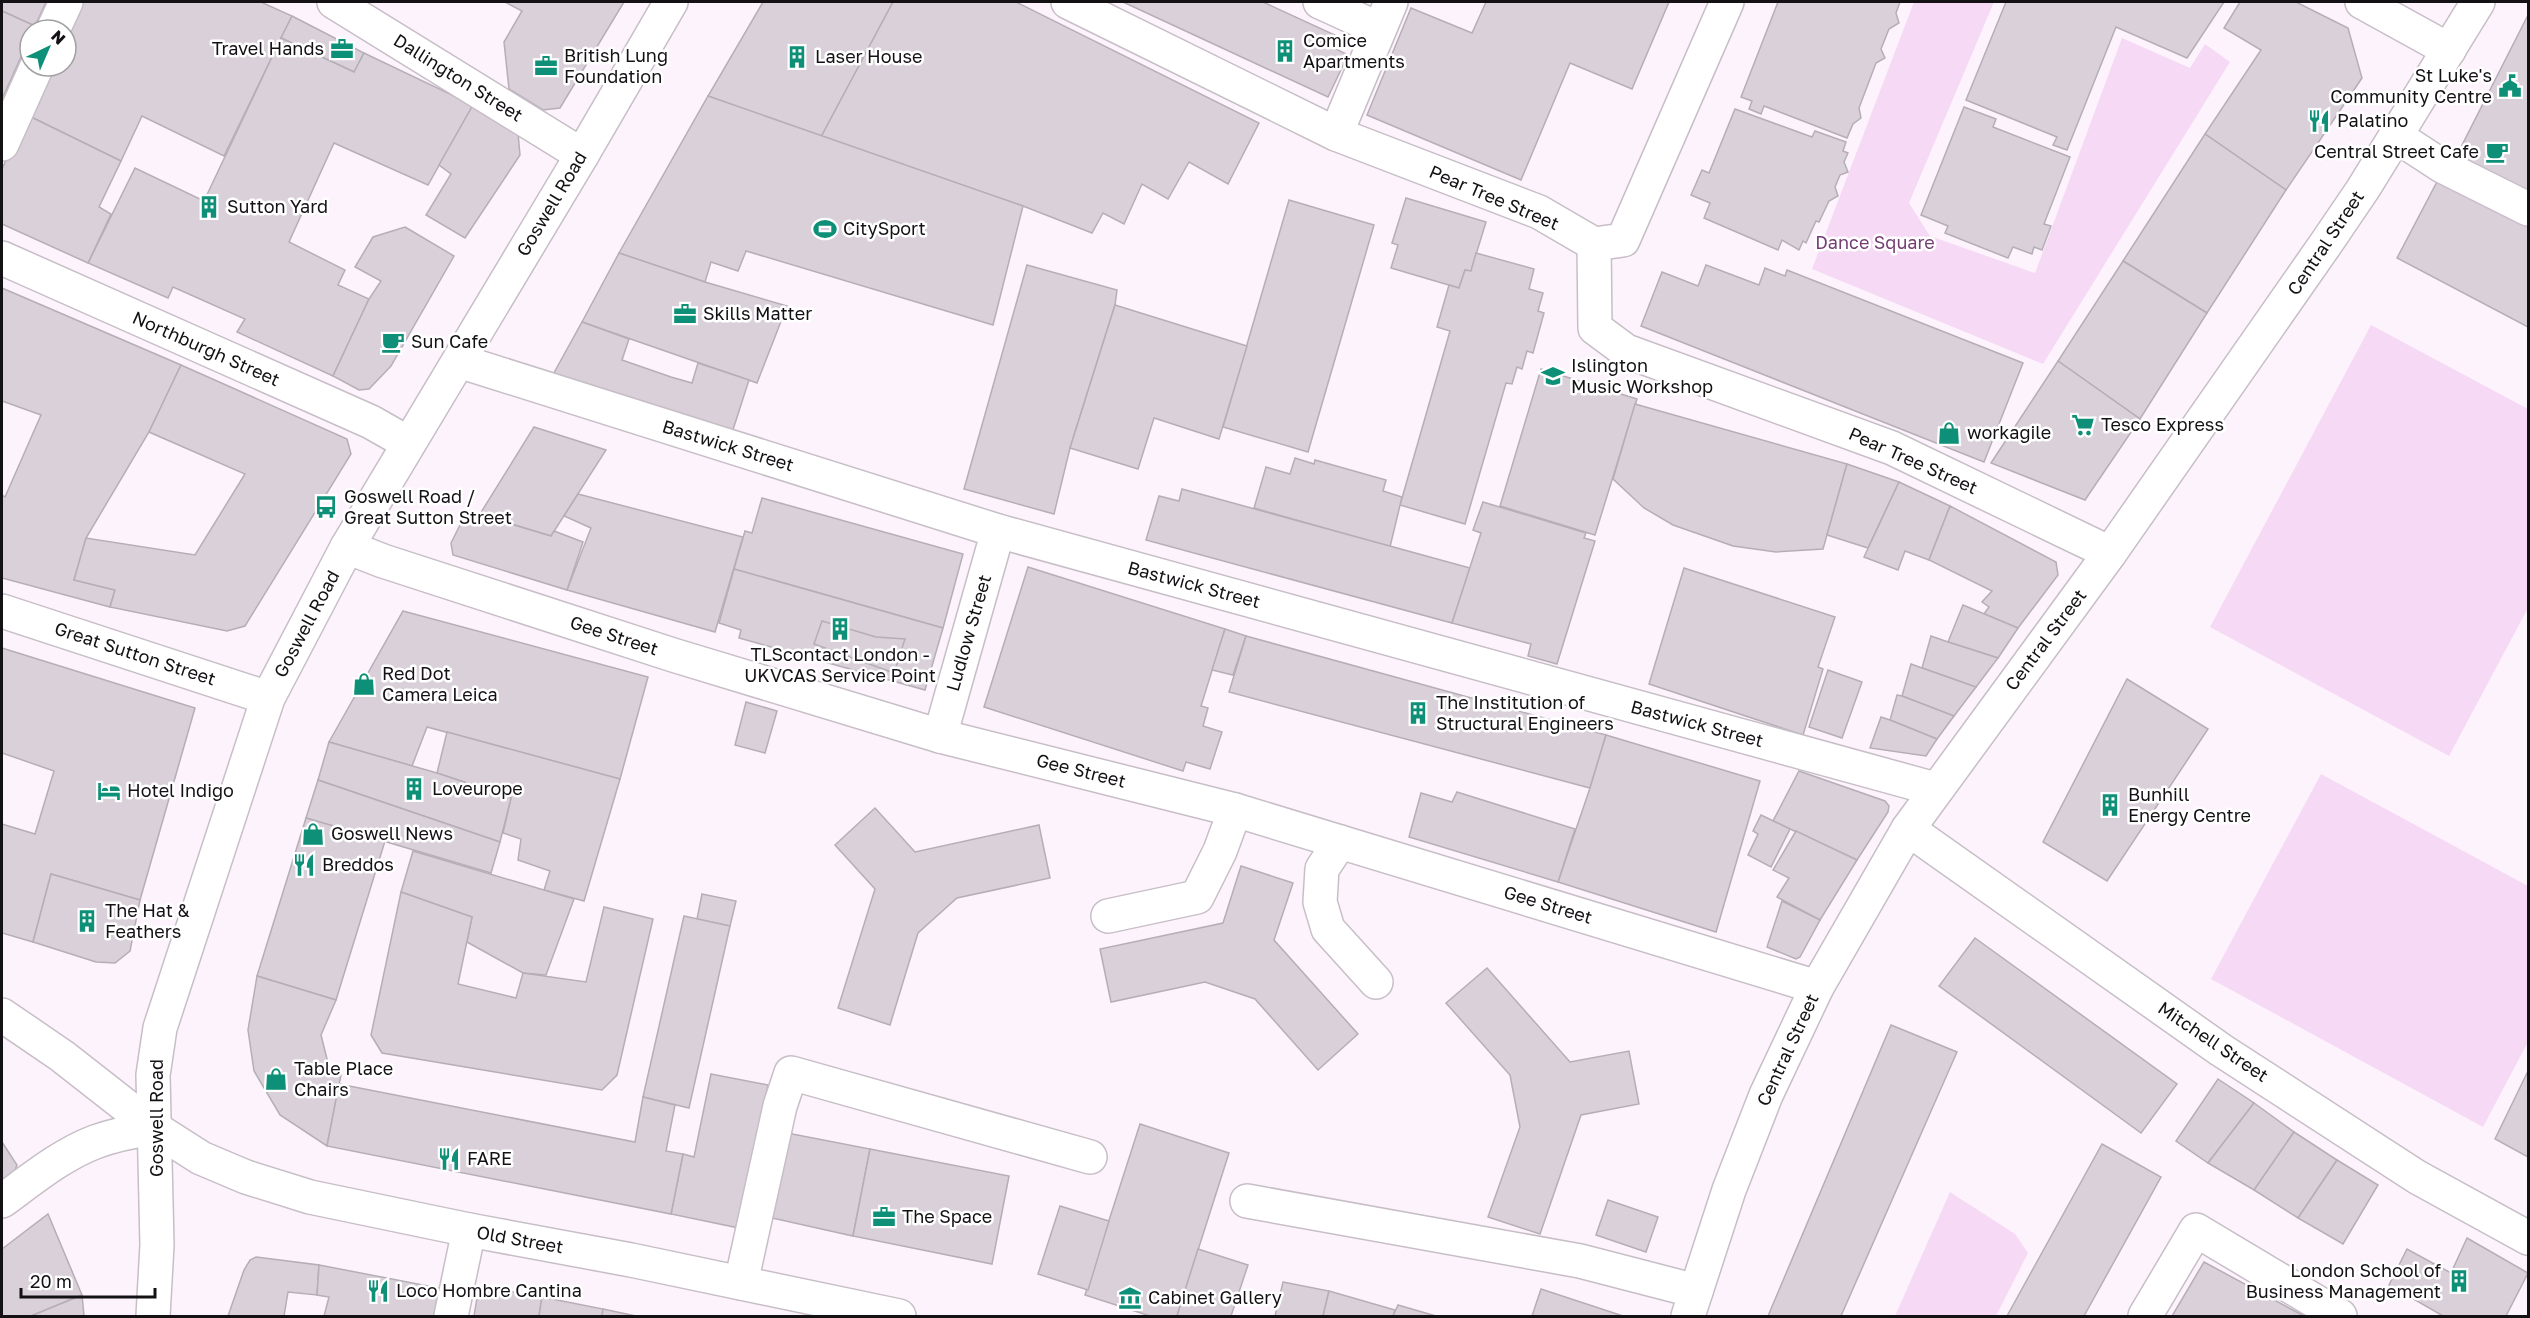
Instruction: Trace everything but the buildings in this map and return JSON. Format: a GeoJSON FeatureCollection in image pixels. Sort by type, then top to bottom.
{"type":"FeatureCollection","features":[{"type":"Feature","properties":{"kind":"street"},"geometry":{"type":"LineString","coordinates":[[59,18],[66,2]]}},
{"type":"Feature","properties":{"kind":"street","name":"Dallington Street"},"geometry":{"type":"LineString","coordinates":[[334,2],[582,155]]}},
{"type":"Feature","properties":{"kind":"street","name":"Goswell Road"},"geometry":{"type":"LineString","coordinates":[[153,1317],[158,1245],[153,1075],[160,1028],[268,698],[347,547],[671,2]]}},
{"type":"Feature","properties":{"kind":"street","name":"Pear Tree Street"},"geometry":{"type":"LineString","coordinates":[[1068,2],[1336,134],[1539,212],[1594,244],[1595,328],[1626,351],[1892,448],[2110,553]]}},
{"type":"Feature","properties":{"kind":"street"},"geometry":{"type":"LineString","coordinates":[[1320,2],[1385,15],[1336,134]]}},
{"type":"Feature","properties":{"kind":"street"},"geometry":{"type":"LineString","coordinates":[[1594,244],[1623,240],[1727,2]]}},
{"type":"Feature","properties":{"kind":"street"},"geometry":{"type":"LineString","coordinates":[[2362,2],[2449,50]]}},
{"type":"Feature","properties":{"kind":"street","name":"Central Street"},"geometry":{"type":"LineString","coordinates":[[1692,1304],[1728,1190],[1761,1106],[1817,987],[1908,829],[1935,789],[2110,553],[2327,242],[2396,136],[2478,2]]}},
{"type":"Feature","properties":{"kind":"street"},"geometry":{"type":"LineString","coordinates":[[2,144],[32,78]]}},
{"type":"Feature","properties":{"kind":"street"},"geometry":{"type":"LineString","coordinates":[[2396,136],[2442,165],[2529,209]]}},
{"type":"Feature","properties":{"kind":"street","name":"Northburgh Street"},"geometry":{"type":"LineString","coordinates":[[2,258],[371,422],[408,443]]}},
{"type":"Feature","properties":{"kind":"street","name":"Bastwick Street"},"geometry":{"type":"LineString","coordinates":[[459,361],[998,531],[1935,789]]}},
{"type":"Feature","properties":{"kind":"street","name":"Ludlow Street"},"geometry":{"type":"LineString","coordinates":[[940,735],[998,531]]}},
{"type":"Feature","properties":{"kind":"street","name":"Gee Street"},"geometry":{"type":"LineString","coordinates":[[347,547],[383,561],[673,655],[940,735],[1235,810],[1817,987]]}},
{"type":"Feature","properties":{"kind":"street","name":"Great Sutton Street"},"geometry":{"type":"LineString","coordinates":[[2,610],[268,698]]}},
{"type":"Feature","properties":{"kind":"street"},"geometry":{"type":"LineString","coordinates":[[1108,916],[1197,897],[1220,851],[1235,810]]}},
{"type":"Feature","properties":{"kind":"street","name":"Mitchell Street"},"geometry":{"type":"LineString","coordinates":[[1908,829],[2221,1050],[2417,1176],[2529,1238]]}},
{"type":"Feature","properties":{"kind":"street"},"geometry":{"type":"LineString","coordinates":[[1340,842],[1322,869],[1320,902],[1328,929],[1376,982]]}},
{"type":"Feature","properties":{"kind":"street","name":"Old Street"},"geometry":{"type":"LineString","coordinates":[[2,1015],[72,1063],[154,1128],[201,1158],[246,1177],[310,1197],[469,1230],[632,1260],[898,1317]]}},
{"type":"Feature","properties":{"kind":"street"},"geometry":{"type":"LineString","coordinates":[[741,1283],[780,1106],[791,1073],[1090,1157]]}},
{"type":"Feature","properties":{"kind":"street"},"geometry":{"type":"LineString","coordinates":[[2,1201],[63,1158],[94,1142],[124,1133],[154,1128]]}},
{"type":"Feature","properties":{"kind":"street"},"geometry":{"type":"LineString","coordinates":[[1247,1201],[1580,1261],[1692,1304]]}},
{"type":"Feature","properties":{"kind":"street"},"geometry":{"type":"LineString","coordinates":[[451,1317],[469,1230]]}},
{"type":"Feature","properties":{"kind":"street"},"geometry":{"type":"LineString","coordinates":[[2145,1317],[2196,1230],[2340,1317]]}},
{"type":"Feature","properties":{"kind":"green space","name":"Dance Square"},"geometry":{"type":"Polygon","coordinates":[[[1914,2],[1994,2],[1909,203],[1930,236],[2035,273],[2122,38],[2190,68],[2205,44],[2230,62],[2043,364],[1812,269],[1914,2]]]}},
{"type":"Feature","properties":{"kind":"green space"},"geometry":{"type":"Polygon","coordinates":[[[2371,325],[2528,409],[2528,608],[2449,756],[2210,627],[2371,325]]]}},
{"type":"Feature","properties":{"kind":"green space"},"geometry":{"type":"Polygon","coordinates":[[[2321,774],[2528,886],[2528,1042],[2483,1127],[2211,979],[2321,774]]]}},
{"type":"Feature","properties":{"kind":"green space"},"geometry":{"type":"Polygon","coordinates":[[[1950,1192],[2015,1234],[2028,1253],[1996,1316],[1895,1316],[1950,1192]]]}},
{"type":"Feature","properties":{"kind":"place","name":"Travel Hands"},"geometry":{"type":"Point","coordinates":[342,49]}},
{"type":"Feature","properties":{"kind":"place","name":"Comice Apartments"},"geometry":{"type":"Point","coordinates":[1285,51]}},
{"type":"Feature","properties":{"kind":"place","name":"Laser House"},"geometry":{"type":"Point","coordinates":[797,57]}},
{"type":"Feature","properties":{"kind":"place","name":"British Lung Foundation"},"geometry":{"type":"Point","coordinates":[546,66]}},
{"type":"Feature","properties":{"kind":"place","name":"St Luke's Community Centre"},"geometry":{"type":"Point","coordinates":[2510,86]}},
{"type":"Feature","properties":{"kind":"place","name":"Palatino"},"geometry":{"type":"Point","coordinates":[2319,121]}},
{"type":"Feature","properties":{"kind":"place","name":"Central Street Cafe"},"geometry":{"type":"Point","coordinates":[2497,152]}},
{"type":"Feature","properties":{"kind":"place","name":"Sutton Yard"},"geometry":{"type":"Point","coordinates":[209,207]}},
{"type":"Feature","properties":{"kind":"place","name":"CitySport"},"geometry":{"type":"Point","coordinates":[825,229]}},
{"type":"Feature","properties":{"kind":"place","name":"Skills Matter"},"geometry":{"type":"Point","coordinates":[685,314]}},
{"type":"Feature","properties":{"kind":"place","name":"Sun Cafe"},"geometry":{"type":"Point","coordinates":[393,342]}},
{"type":"Feature","properties":{"kind":"place","name":"Islington Music Workshop"},"geometry":{"type":"Point","coordinates":[1553,376]}},
{"type":"Feature","properties":{"kind":"place","name":"Tesco Express"},"geometry":{"type":"Point","coordinates":[2083,425]}},
{"type":"Feature","properties":{"kind":"place","name":"workagile"},"geometry":{"type":"Point","coordinates":[1949,433]}},
{"type":"Feature","properties":{"kind":"place","name":"Goswell Road / Great Sutton Street"},"geometry":{"type":"Point","coordinates":[326,507]}},
{"type":"Feature","properties":{"kind":"place","name":"TLScontact London - UKVCAS Service Point"},"geometry":{"type":"Point","coordinates":[840,629]}},
{"type":"Feature","properties":{"kind":"place","name":"Red Dot Camera Leica"},"geometry":{"type":"Point","coordinates":[364,684]}},
{"type":"Feature","properties":{"kind":"place","name":"The Institution of Structural Engineers"},"geometry":{"type":"Point","coordinates":[1418,713]}},
{"type":"Feature","properties":{"kind":"place","name":"Loveurope"},"geometry":{"type":"Point","coordinates":[414,789]}},
{"type":"Feature","properties":{"kind":"place","name":"Hotel Indigo"},"geometry":{"type":"Point","coordinates":[109,791]}},
{"type":"Feature","properties":{"kind":"place","name":"Bunhill Energy Centre"},"geometry":{"type":"Point","coordinates":[2110,805]}},
{"type":"Feature","properties":{"kind":"place","name":"Goswell News"},"geometry":{"type":"Point","coordinates":[313,834]}},
{"type":"Feature","properties":{"kind":"place","name":"Breddos"},"geometry":{"type":"Point","coordinates":[304,865]}},
{"type":"Feature","properties":{"kind":"place","name":"The Hat & Feathers"},"geometry":{"type":"Point","coordinates":[87,921]}},
{"type":"Feature","properties":{"kind":"place","name":"Table Place Chairs"},"geometry":{"type":"Point","coordinates":[276,1079]}},
{"type":"Feature","properties":{"kind":"place","name":"FARE"},"geometry":{"type":"Point","coordinates":[449,1159]}},
{"type":"Feature","properties":{"kind":"place","name":"The Space"},"geometry":{"type":"Point","coordinates":[884,1217]}},
{"type":"Feature","properties":{"kind":"place","name":"London School of Business Management"},"geometry":{"type":"Point","coordinates":[2459,1281]}},
{"type":"Feature","properties":{"kind":"place","name":"Loco Hombre Cantina"},"geometry":{"type":"Point","coordinates":[378,1291]}},
{"type":"Feature","properties":{"kind":"place","name":"Cabinet Gallery"},"geometry":{"type":"Point","coordinates":[1130,1298]}}]}
